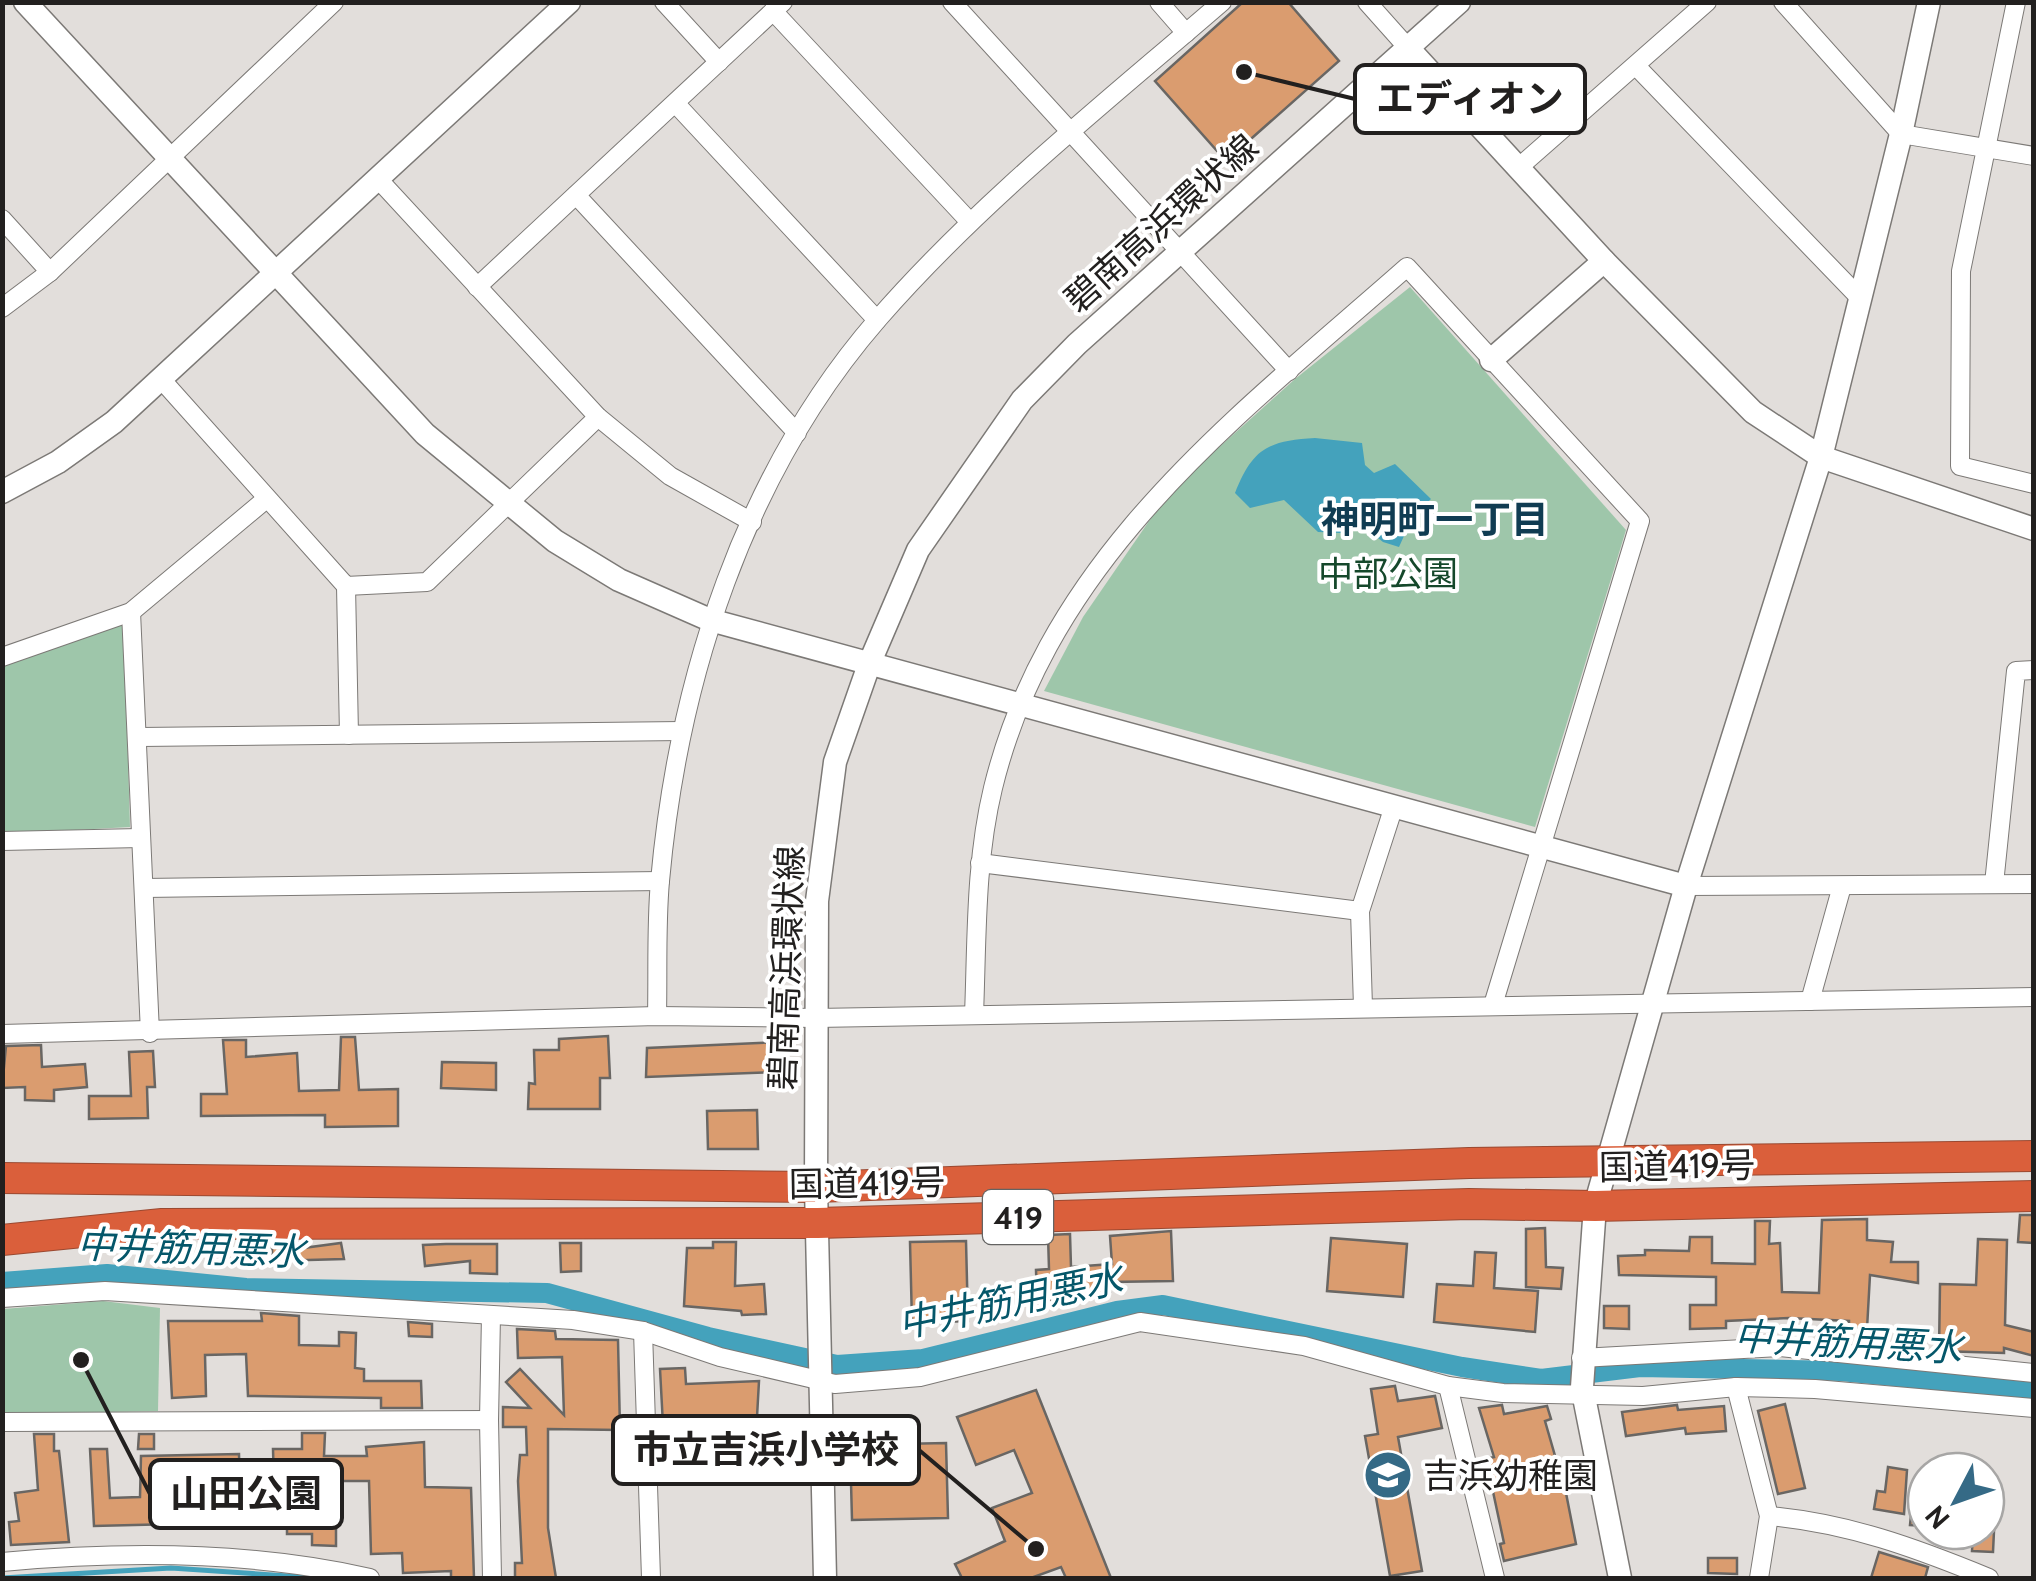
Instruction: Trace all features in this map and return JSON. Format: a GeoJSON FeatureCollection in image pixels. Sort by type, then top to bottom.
{"type":"FeatureCollection","features":[{"type":"Feature","properties":{"kind":"highway","name":"国道419号"},"geometry":{"type":"LineString","coordinates":[[2,1178],[816,1187],[1468,1164],[2034,1156]]}},
{"type":"Feature","properties":{"kind":"highway","name":"国道419号"},"geometry":{"type":"LineString","coordinates":[[2,1240],[162,1224],[818,1222],[1469,1204],[1595,1206],[2034,1196]]}},
{"type":"Feature","properties":{"kind":"street"},"geometry":{"type":"LineString","coordinates":[[25,2],[425,434],[508,506],[619,580],[710,620],[1686,886],[2034,884]]}},
{"type":"Feature","properties":{"kind":"street"},"geometry":{"type":"LineString","coordinates":[[2,308],[50,272],[334,2]]}},
{"type":"Feature","properties":{"kind":"street"},"geometry":{"type":"LineString","coordinates":[[2,492],[86,442],[161,379],[570,2]]}},
{"type":"Feature","properties":{"kind":"street"},"geometry":{"type":"LineString","coordinates":[[664,2],[719,62]]}},
{"type":"Feature","properties":{"kind":"street"},"geometry":{"type":"LineString","coordinates":[[952,2],[1074,130],[1289,371]]}},
{"type":"Feature","properties":{"kind":"street"},"geometry":{"type":"LineString","coordinates":[[1159,2],[1186,33]]}},
{"type":"Feature","properties":{"kind":"street"},"geometry":{"type":"LineString","coordinates":[[657,1016],[660,881],[682,731],[710,620],[752,522],[797,433],[877,320],[970,222],[1222,2]]}},
{"type":"Feature","properties":{"kind":"street"},"geometry":{"type":"LineString","coordinates":[[1367,2],[1604,261],[1753,412],[1821,457],[2034,529]]}},
{"type":"Feature","properties":{"kind":"street","name":"碧南高浜環状線"},"geometry":{"type":"LineString","coordinates":[[824,1578],[816,1187],[817,901],[835,762],[870,662],[918,550],[1022,400],[1459,2]]}},
{"type":"Feature","properties":{"kind":"street"},"geometry":{"type":"LineString","coordinates":[[1518,168],[1706,2]]}},
{"type":"Feature","properties":{"kind":"street"},"geometry":{"type":"LineString","coordinates":[[1784,2],[1902,134],[2034,156]]}},
{"type":"Feature","properties":{"kind":"street"},"geometry":{"type":"LineString","coordinates":[[1620,1578],[1582,1376],[1595,1206],[1686,886],[1821,457],[1858,296],[1902,134],[1929,2]]}},
{"type":"Feature","properties":{"kind":"street"},"geometry":{"type":"LineString","coordinates":[[2016,2],[1962,271],[1960,466],[2034,484]]}},
{"type":"Feature","properties":{"kind":"street"},"geometry":{"type":"LineString","coordinates":[[476,287],[778,7],[970,222]]}},
{"type":"Feature","properties":{"kind":"street"},"geometry":{"type":"LineString","coordinates":[[1636,66],[1858,296]]}},
{"type":"Feature","properties":{"kind":"street"},"geometry":{"type":"LineString","coordinates":[[676,104],[877,320]]}},
{"type":"Feature","properties":{"kind":"street"},"geometry":{"type":"LineString","coordinates":[[379,180],[598,417],[670,476],[752,522]]}},
{"type":"Feature","properties":{"kind":"street"},"geometry":{"type":"LineString","coordinates":[[576,195],[797,433]]}},
{"type":"Feature","properties":{"kind":"street"},"geometry":{"type":"LineString","coordinates":[[2,219],[50,272]]}},
{"type":"Feature","properties":{"kind":"street"},"geometry":{"type":"LineString","coordinates":[[1491,360],[1604,261]]}},
{"type":"Feature","properties":{"kind":"street"},"geometry":{"type":"LineString","coordinates":[[974,1016],[980,863],[994,787],[1022,705],[1074,602],[1146,504],[1407,267],[1640,521],[1493,1006]]}},
{"type":"Feature","properties":{"kind":"street"},"geometry":{"type":"LineString","coordinates":[[161,379],[265,500],[346,586],[348,735]]}},
{"type":"Feature","properties":{"kind":"street"},"geometry":{"type":"LineString","coordinates":[[346,586],[427,582],[598,417]]}},
{"type":"Feature","properties":{"kind":"street"},"geometry":{"type":"LineString","coordinates":[[2,657],[131,612],[265,500]]}},
{"type":"Feature","properties":{"kind":"street"},"geometry":{"type":"LineString","coordinates":[[131,612],[140,737],[140,838],[150,1032]]}},
{"type":"Feature","properties":{"kind":"street"},"geometry":{"type":"LineString","coordinates":[[1994,884],[2016,671],[2034,670]]}},
{"type":"Feature","properties":{"kind":"street"},"geometry":{"type":"LineString","coordinates":[[140,737],[682,731]]}},
{"type":"Feature","properties":{"kind":"street"},"geometry":{"type":"LineString","coordinates":[[1363,1007],[1360,911],[1394,806]]}},
{"type":"Feature","properties":{"kind":"street"},"geometry":{"type":"LineString","coordinates":[[2,841],[140,838]]}},
{"type":"Feature","properties":{"kind":"street"},"geometry":{"type":"LineString","coordinates":[[980,863],[1360,911]]}},
{"type":"Feature","properties":{"kind":"street"},"geometry":{"type":"LineString","coordinates":[[144,888],[660,881]]}},
{"type":"Feature","properties":{"kind":"street"},"geometry":{"type":"LineString","coordinates":[[1810,1002],[1842,886]]}},
{"type":"Feature","properties":{"kind":"street"},"geometry":{"type":"LineString","coordinates":[[2,1034],[657,1016],[974,1016],[2034,998]]}},
{"type":"Feature","properties":{"kind":"street"},"geometry":{"type":"LineString","coordinates":[[2,1298],[105,1291],[491,1315],[643,1332],[720,1357],[835,1384],[920,1377],[1140,1322],[1304,1346],[1448,1386],[1582,1376],[1780,1346],[2034,1373]]}},
{"type":"Feature","properties":{"kind":"street"},"geometry":{"type":"LineString","coordinates":[[491,1315],[492,1578]]}},
{"type":"Feature","properties":{"kind":"street"},"geometry":{"type":"LineString","coordinates":[[643,1332],[651,1578]]}},
{"type":"Feature","properties":{"kind":"street"},"geometry":{"type":"LineString","coordinates":[[1582,1376],[1736,1388],[1815,1389],[2034,1408]]}},
{"type":"Feature","properties":{"kind":"street"},"geometry":{"type":"LineString","coordinates":[[1448,1386],[1495,1578]]}},
{"type":"Feature","properties":{"kind":"street"},"geometry":{"type":"LineString","coordinates":[[1736,1388],[1769,1516],[1759,1578]]}},
{"type":"Feature","properties":{"kind":"street"},"geometry":{"type":"LineString","coordinates":[[2,1422],[489,1420]]}},
{"type":"Feature","properties":{"kind":"street"},"geometry":{"type":"LineString","coordinates":[[1769,1516],[1821,1520],[1908,1544],[1989,1578]]}},
{"type":"Feature","properties":{"kind":"street"},"geometry":{"type":"LineString","coordinates":[[2,1562],[117,1556],[244,1560],[318,1574],[370,1578]]}},
{"type":"Feature","properties":{"kind":"green space","name":"中部公園"},"geometry":{"type":"Polygon","coordinates":[[[1410,287],[1626,530],[1535,827],[1044,691],[1083,617],[1169,492],[1295,379],[1410,287]]]}},
{"type":"Feature","properties":{"kind":"green space"},"geometry":{"type":"Polygon","coordinates":[[[124,620],[130,827],[3,834],[3,664],[124,620]]]}},
{"type":"Feature","properties":{"kind":"green space"},"geometry":{"type":"Polygon","coordinates":[[[103,1301],[160,1308],[158,1411],[3,1414],[3,1309],[103,1301]]]}},
{"type":"Feature","properties":{"kind":"water"},"geometry":{"type":"Polygon","coordinates":[[[1315,438],[1362,443],[1365,465],[1374,473],[1395,464],[1431,499],[1413,516],[1399,547],[1383,542],[1363,526],[1341,533],[1318,532],[1284,500],[1250,508],[1235,493],[1248,466],[1264,450],[1315,438]]]}},
{"type":"Feature","properties":{"kind":"building"},"geometry":{"type":"Polygon","coordinates":[[[1243,2],[1288,2],[1339,61],[1226,161],[1155,81],[1243,2]]]}},
{"type":"Feature","properties":{"kind":"building"},"geometry":{"type":"Polygon","coordinates":[[[608,1036],[610,1078],[600,1078],[600,1109],[528,1109],[529,1083],[535,1084],[534,1050],[559,1050],[559,1039],[608,1036]]]}},
{"type":"Feature","properties":{"kind":"building"},"geometry":{"type":"Polygon","coordinates":[[[341,1037],[355,1037],[359,1090],[398,1089],[398,1126],[325,1127],[325,1115],[201,1116],[201,1094],[227,1094],[223,1040],[246,1040],[246,1057],[297,1053],[299,1091],[339,1090],[341,1037]]]}},
{"type":"Feature","properties":{"kind":"building"},"geometry":{"type":"Polygon","coordinates":[[[779,1042],[780,1072],[646,1077],[647,1048],[779,1042]]]}},
{"type":"Feature","properties":{"kind":"building"},"geometry":{"type":"Polygon","coordinates":[[[41,1045],[42,1067],[85,1064],[87,1087],[54,1090],[54,1101],[25,1100],[25,1087],[2,1088],[6,1046],[41,1045]]]}},
{"type":"Feature","properties":{"kind":"building"},"geometry":{"type":"Polygon","coordinates":[[[153,1051],[155,1087],[147,1087],[148,1118],[89,1119],[89,1096],[131,1096],[129,1052],[153,1051]]]}},
{"type":"Feature","properties":{"kind":"building"},"geometry":{"type":"Polygon","coordinates":[[[442,1062],[496,1063],[496,1090],[441,1088],[442,1062]]]}},
{"type":"Feature","properties":{"kind":"building"},"geometry":{"type":"Polygon","coordinates":[[[757,1110],[758,1149],[708,1149],[707,1111],[757,1110]]]}},
{"type":"Feature","properties":{"kind":"building"},"geometry":{"type":"Polygon","coordinates":[[[2020,1215],[2034,1215],[2034,1243],[2018,1242],[2020,1215]]]}},
{"type":"Feature","properties":{"kind":"building"},"geometry":{"type":"Polygon","coordinates":[[[1867,1219],[1867,1240],[1893,1242],[1891,1262],[1918,1262],[1918,1283],[1870,1275],[1867,1329],[1849,1328],[1849,1321],[1789,1318],[1726,1321],[1726,1328],[1690,1329],[1690,1305],[1716,1305],[1716,1277],[1619,1275],[1618,1256],[1645,1255],[1645,1250],[1689,1251],[1690,1237],[1712,1237],[1712,1263],[1755,1264],[1755,1221],[1770,1221],[1769,1244],[1780,1243],[1782,1292],[1819,1293],[1822,1220],[1867,1219]]]}},
{"type":"Feature","properties":{"kind":"building"},"geometry":{"type":"Polygon","coordinates":[[[1545,1228],[1546,1267],[1563,1268],[1561,1289],[1526,1287],[1526,1229],[1545,1228]]]}},
{"type":"Feature","properties":{"kind":"building"},"geometry":{"type":"Polygon","coordinates":[[[1171,1231],[1173,1281],[1109,1282],[1110,1292],[1037,1301],[1036,1270],[1049,1269],[1048,1235],[1070,1234],[1071,1267],[1112,1264],[1110,1236],[1171,1231]]]}},
{"type":"Feature","properties":{"kind":"building"},"geometry":{"type":"Polygon","coordinates":[[[1331,1238],[1407,1244],[1403,1297],[1327,1291],[1331,1238]]]}},
{"type":"Feature","properties":{"kind":"building"},"geometry":{"type":"Polygon","coordinates":[[[1978,1239],[2007,1240],[2005,1325],[2034,1332],[2034,1356],[2004,1348],[2004,1353],[1939,1351],[1940,1284],[1976,1285],[1978,1239]]]}},
{"type":"Feature","properties":{"kind":"building"},"geometry":{"type":"Polygon","coordinates":[[[966,1241],[968,1321],[912,1323],[910,1242],[966,1241]]]}},
{"type":"Feature","properties":{"kind":"building"},"geometry":{"type":"Polygon","coordinates":[[[713,1242],[736,1242],[735,1286],[764,1284],[766,1314],[742,1315],[741,1311],[684,1306],[687,1248],[713,1248],[713,1242]]]}},
{"type":"Feature","properties":{"kind":"building"},"geometry":{"type":"Polygon","coordinates":[[[272,1243],[303,1243],[303,1248],[341,1243],[344,1259],[272,1261],[272,1243]]]}},
{"type":"Feature","properties":{"kind":"building"},"geometry":{"type":"Polygon","coordinates":[[[560,1243],[581,1243],[581,1271],[561,1272],[560,1243]]]}},
{"type":"Feature","properties":{"kind":"building"},"geometry":{"type":"Polygon","coordinates":[[[497,1244],[497,1274],[470,1273],[470,1261],[425,1266],[423,1245],[497,1244]]]}},
{"type":"Feature","properties":{"kind":"building"},"geometry":{"type":"Polygon","coordinates":[[[1475,1252],[1496,1253],[1494,1288],[1538,1291],[1535,1332],[1434,1322],[1437,1284],[1473,1286],[1475,1252]]]}},
{"type":"Feature","properties":{"kind":"building"},"geometry":{"type":"Polygon","coordinates":[[[1604,1306],[1629,1306],[1629,1329],[1604,1328],[1604,1306]]]}},
{"type":"Feature","properties":{"kind":"building"},"geometry":{"type":"Polygon","coordinates":[[[261,1313],[299,1316],[299,1345],[339,1346],[339,1332],[356,1333],[355,1368],[364,1369],[364,1381],[421,1381],[422,1408],[381,1408],[381,1398],[248,1396],[246,1354],[205,1355],[206,1396],[172,1398],[168,1321],[262,1321],[261,1313]]]}},
{"type":"Feature","properties":{"kind":"building"},"geometry":{"type":"Polygon","coordinates":[[[408,1322],[432,1324],[432,1337],[409,1336],[408,1322]]]}},
{"type":"Feature","properties":{"kind":"building"},"geometry":{"type":"Polygon","coordinates":[[[517,1329],[555,1331],[556,1339],[618,1340],[620,1430],[548,1429],[548,1528],[556,1578],[515,1578],[515,1563],[522,1563],[518,1481],[520,1455],[527,1455],[526,1427],[503,1427],[503,1407],[530,1408],[506,1382],[520,1369],[564,1415],[562,1357],[518,1358],[517,1329]]]}},
{"type":"Feature","properties":{"kind":"building"},"geometry":{"type":"Polygon","coordinates":[[[685,1368],[686,1384],[759,1381],[756,1435],[778,1435],[778,1466],[730,1465],[730,1446],[664,1444],[660,1369],[685,1368]]]}},
{"type":"Feature","properties":{"kind":"building"},"geometry":{"type":"Polygon","coordinates":[[[1395,1386],[1398,1401],[1435,1396],[1442,1428],[1398,1437],[1422,1571],[1390,1576],[1365,1436],[1378,1434],[1371,1389],[1395,1386]]]}},
{"type":"Feature","properties":{"kind":"building"},"geometry":{"type":"Polygon","coordinates":[[[1036,1390],[1111,1578],[1066,1578],[1061,1567],[1031,1578],[962,1578],[955,1564],[1005,1541],[992,1508],[1032,1493],[1014,1450],[976,1465],[957,1417],[1036,1390]]]}},
{"type":"Feature","properties":{"kind":"building"},"geometry":{"type":"Polygon","coordinates":[[[1785,1404],[1805,1488],[1778,1494],[1758,1411],[1785,1404]]]}},
{"type":"Feature","properties":{"kind":"building"},"geometry":{"type":"Polygon","coordinates":[[[1502,1405],[1504,1414],[1547,1406],[1551,1419],[1545,1421],[1560,1473],[1582,1468],[1585,1485],[1565,1488],[1576,1544],[1504,1561],[1500,1544],[1504,1543],[1486,1459],[1494,1457],[1479,1408],[1502,1405]]]}},
{"type":"Feature","properties":{"kind":"building"},"geometry":{"type":"Polygon","coordinates":[[[1677,1405],[1678,1410],[1724,1406],[1726,1431],[1686,1434],[1685,1428],[1626,1436],[1622,1412],[1677,1405]]]}},
{"type":"Feature","properties":{"kind":"building"},"geometry":{"type":"Polygon","coordinates":[[[302,1433],[325,1433],[324,1456],[367,1456],[366,1447],[424,1442],[425,1487],[471,1488],[474,1578],[451,1578],[451,1571],[403,1573],[402,1553],[371,1554],[369,1481],[336,1481],[336,1546],[312,1545],[312,1534],[287,1534],[287,1484],[274,1485],[273,1449],[302,1449],[302,1433]]]}},
{"type":"Feature","properties":{"kind":"building"},"geometry":{"type":"Polygon","coordinates":[[[34,1434],[54,1434],[69,1542],[11,1545],[9,1522],[19,1521],[15,1493],[38,1490],[34,1434]]]}},
{"type":"Feature","properties":{"kind":"building"},"geometry":{"type":"Polygon","coordinates":[[[139,1434],[154,1434],[154,1449],[138,1449],[139,1434]]]}},
{"type":"Feature","properties":{"kind":"building"},"geometry":{"type":"Polygon","coordinates":[[[946,1443],[948,1518],[852,1520],[850,1445],[946,1443]]]}},
{"type":"Feature","properties":{"kind":"building"},"geometry":{"type":"Polygon","coordinates":[[[90,1449],[107,1449],[110,1498],[140,1497],[141,1456],[239,1454],[240,1493],[259,1492],[260,1522],[94,1526],[90,1449]]]}},
{"type":"Feature","properties":{"kind":"building"},"geometry":{"type":"Polygon","coordinates":[[[1888,1467],[1906,1470],[1904,1514],[1874,1509],[1877,1491],[1885,1492],[1888,1467]]]}},
{"type":"Feature","properties":{"kind":"building"},"geometry":{"type":"Polygon","coordinates":[[[1879,1552],[1928,1567],[1925,1578],[1871,1578],[1879,1552]]]}},
{"type":"Feature","properties":{"kind":"building"},"geometry":{"type":"Polygon","coordinates":[[[1708,1558],[1737,1558],[1737,1574],[1708,1573],[1708,1558]]]}},
{"type":"Feature","properties":{"kind":"waterway","name":"中井筋用悪水"},"geometry":{"type":"LineString","coordinates":[[2,1282],[107,1274],[246,1288],[547,1293],[708,1337],[837,1365],[923,1359],[1117,1311],[1163,1305],[1462,1367],[1541,1379],[1640,1367],[1841,1371],[2034,1390]]}},
{"type":"Feature","properties":{"kind":"waterway"},"geometry":{"type":"LineString","coordinates":[[2,1578],[171,1568],[317,1578]]}},
{"type":"Feature","properties":{"kind":"place","name":"エディオン"},"geometry":{"type":"Point","coordinates":[1244,72]}},
{"type":"Feature","properties":{"kind":"place","name":"山田公園"},"geometry":{"type":"Point","coordinates":[81,1360]}},
{"type":"Feature","properties":{"kind":"place","name":"吉浜幼稚園"},"geometry":{"type":"Point","coordinates":[1388,1475]}},
{"type":"Feature","properties":{"kind":"place","name":"市立吉浜小学校"},"geometry":{"type":"Point","coordinates":[1036,1549]}},
{"type":"Feature","properties":{"kind":"district","name":"神明町一丁目"},"geometry":{"type":"Point","coordinates":[1435,519]}}]}
